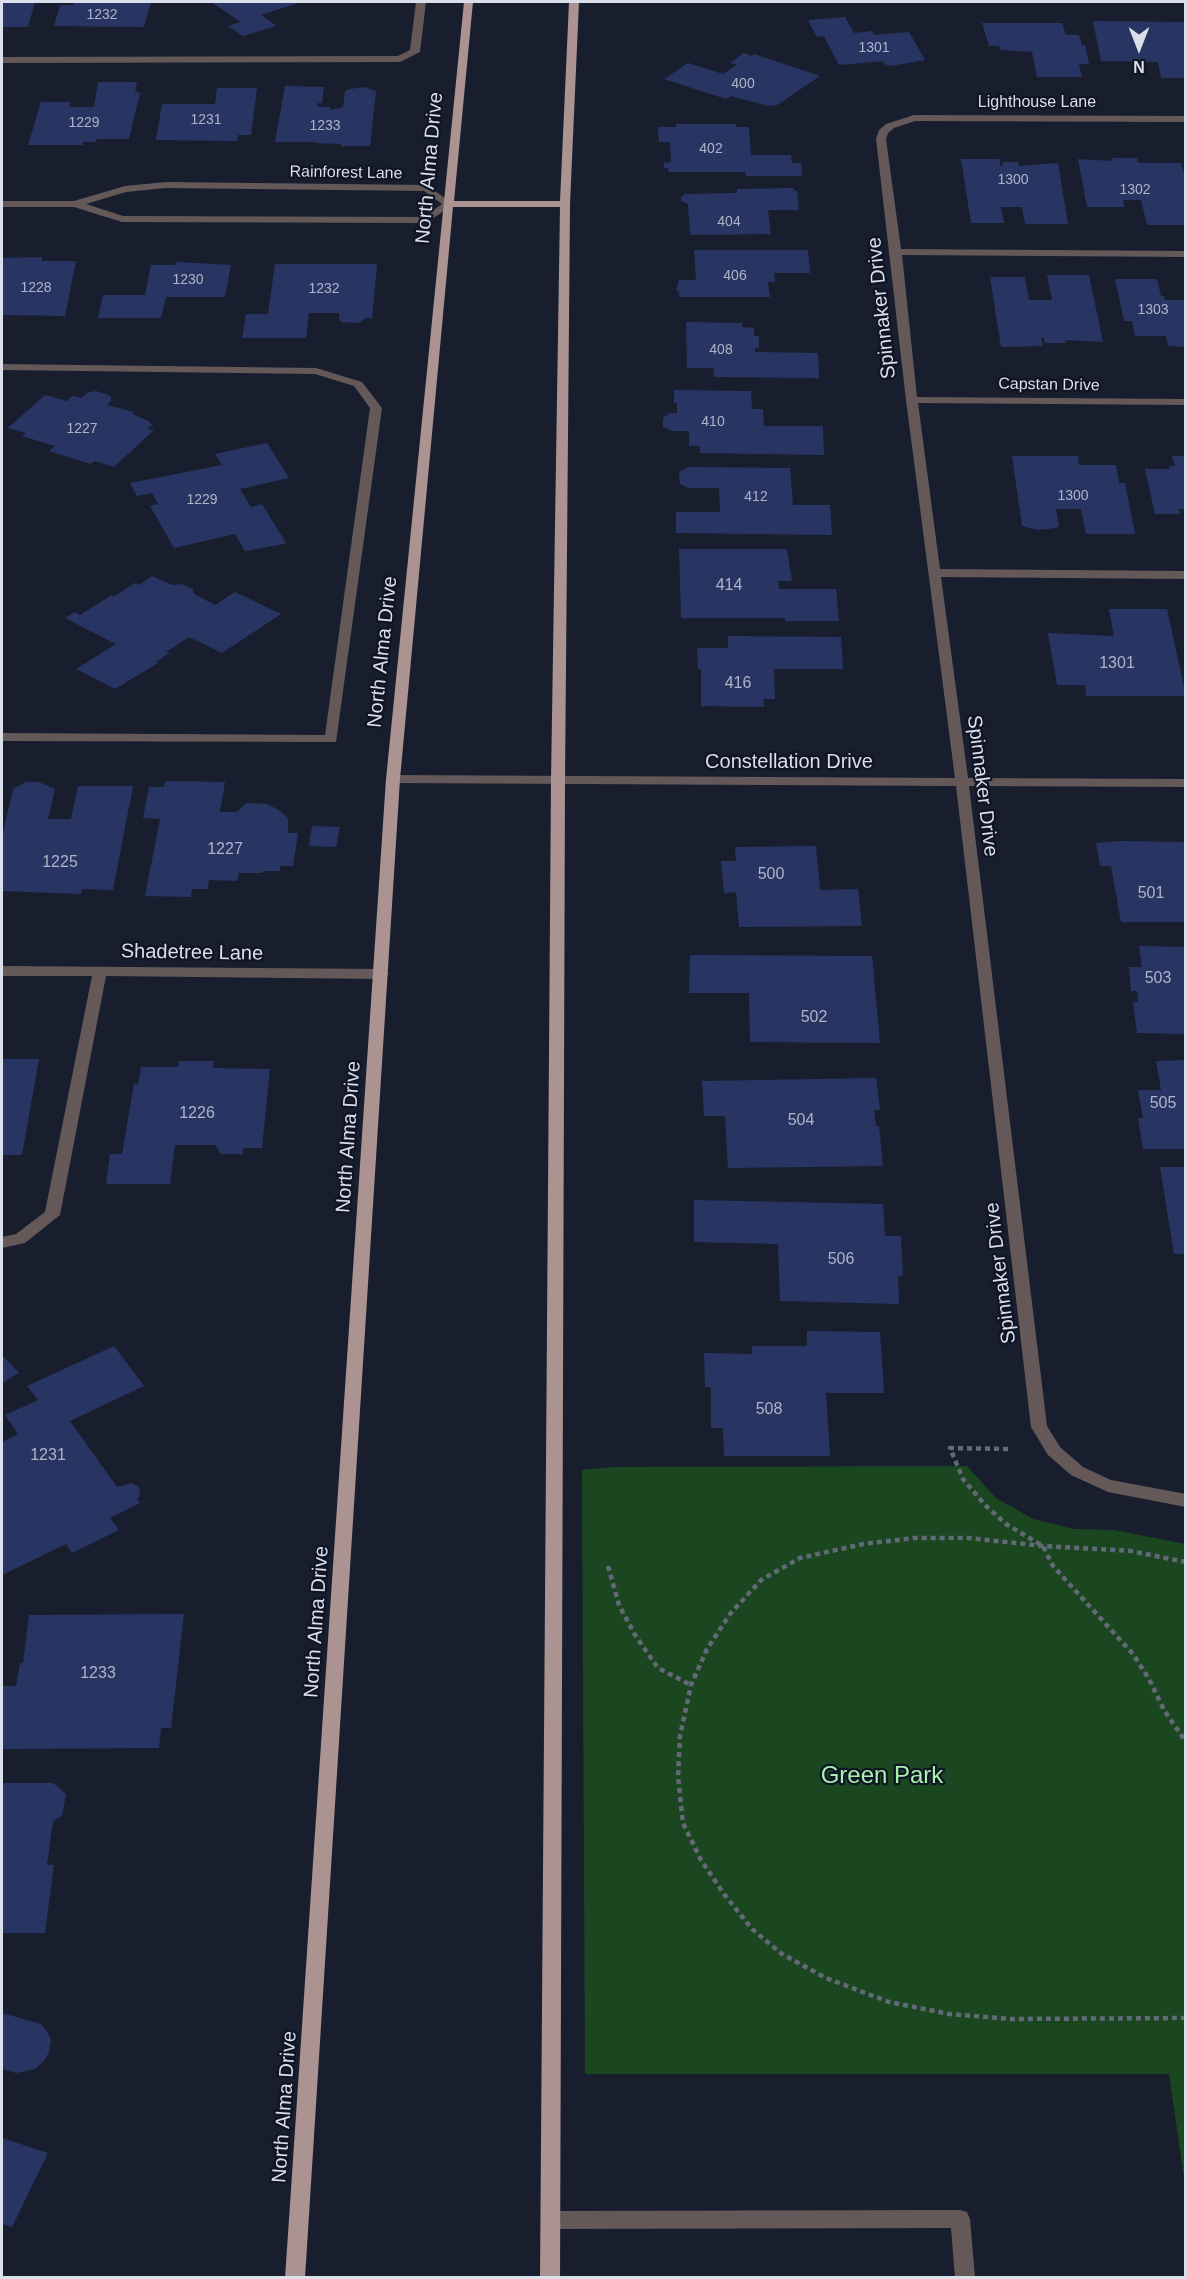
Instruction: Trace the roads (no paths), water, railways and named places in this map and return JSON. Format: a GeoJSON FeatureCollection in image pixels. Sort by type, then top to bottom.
{"type":"FeatureCollection","features":[{"type":"Feature","properties":{"kind":"main road","name":"North Alma Drive"},"geometry":{"type":"LineString","coordinates":[[295,2277],[393,779],[468,2]]}},
{"type":"Feature","properties":{"kind":"main road"},"geometry":{"type":"LineString","coordinates":[[550,2277],[558,780],[565,204],[574,2]]}},
{"type":"Feature","properties":{"kind":"main road"},"geometry":{"type":"LineString","coordinates":[[449,204],[565,204]]}},
{"type":"Feature","properties":{"kind":"street"},"geometry":{"type":"LineString","coordinates":[[2,60],[400,59],[415,52],[421,2]]}},
{"type":"Feature","properties":{"kind":"street","name":"Lighthouse Lane"},"geometry":{"type":"LineString","coordinates":[[890,126],[914,118],[1185,119]]}},
{"type":"Feature","properties":{"kind":"street","name":"Spinnaker Drive"},"geometry":{"type":"LineString","coordinates":[[890,126],[883,132],[881,139],[912,400],[962,782],[1039,1427],[1054,1451],[1077,1471],[1108,1486],[1185,1501]]}},
{"type":"Feature","properties":{"kind":"street","name":"Rainforest Lane"},"geometry":{"type":"LineString","coordinates":[[2,204],[75,204],[124,189],[166,185],[426,188],[449,204],[426,220],[414,220],[122,219],[75,204]]}},
{"type":"Feature","properties":{"kind":"street"},"geometry":{"type":"LineString","coordinates":[[896,252],[1185,254]]}},
{"type":"Feature","properties":{"kind":"street"},"geometry":{"type":"LineString","coordinates":[[2,367],[316,371],[358,384],[376,408],[331,740],[2,737]]}},
{"type":"Feature","properties":{"kind":"street","name":"Capstan Drive"},"geometry":{"type":"LineString","coordinates":[[912,400],[1185,402]]}},
{"type":"Feature","properties":{"kind":"street"},"geometry":{"type":"LineString","coordinates":[[935,573],[1185,575]]}},
{"type":"Feature","properties":{"kind":"street","name":"Constellation Drive"},"geometry":{"type":"LineString","coordinates":[[393,779],[1185,783]]}},
{"type":"Feature","properties":{"kind":"street","name":"Shadetree Lane"},"geometry":{"type":"LineString","coordinates":[[2,971],[382,974]]}},
{"type":"Feature","properties":{"kind":"street"},"geometry":{"type":"LineString","coordinates":[[2,1242],[20,1239],[52,1215],[100,971]]}},
{"type":"Feature","properties":{"kind":"street"},"geometry":{"type":"LineString","coordinates":[[550,2220],[960,2219],[965,2277]]}},
{"type":"Feature","properties":{"kind":"park label","name":"Green Park"},"geometry":{"type":"Point","coordinates":[882,1776]}}]}
